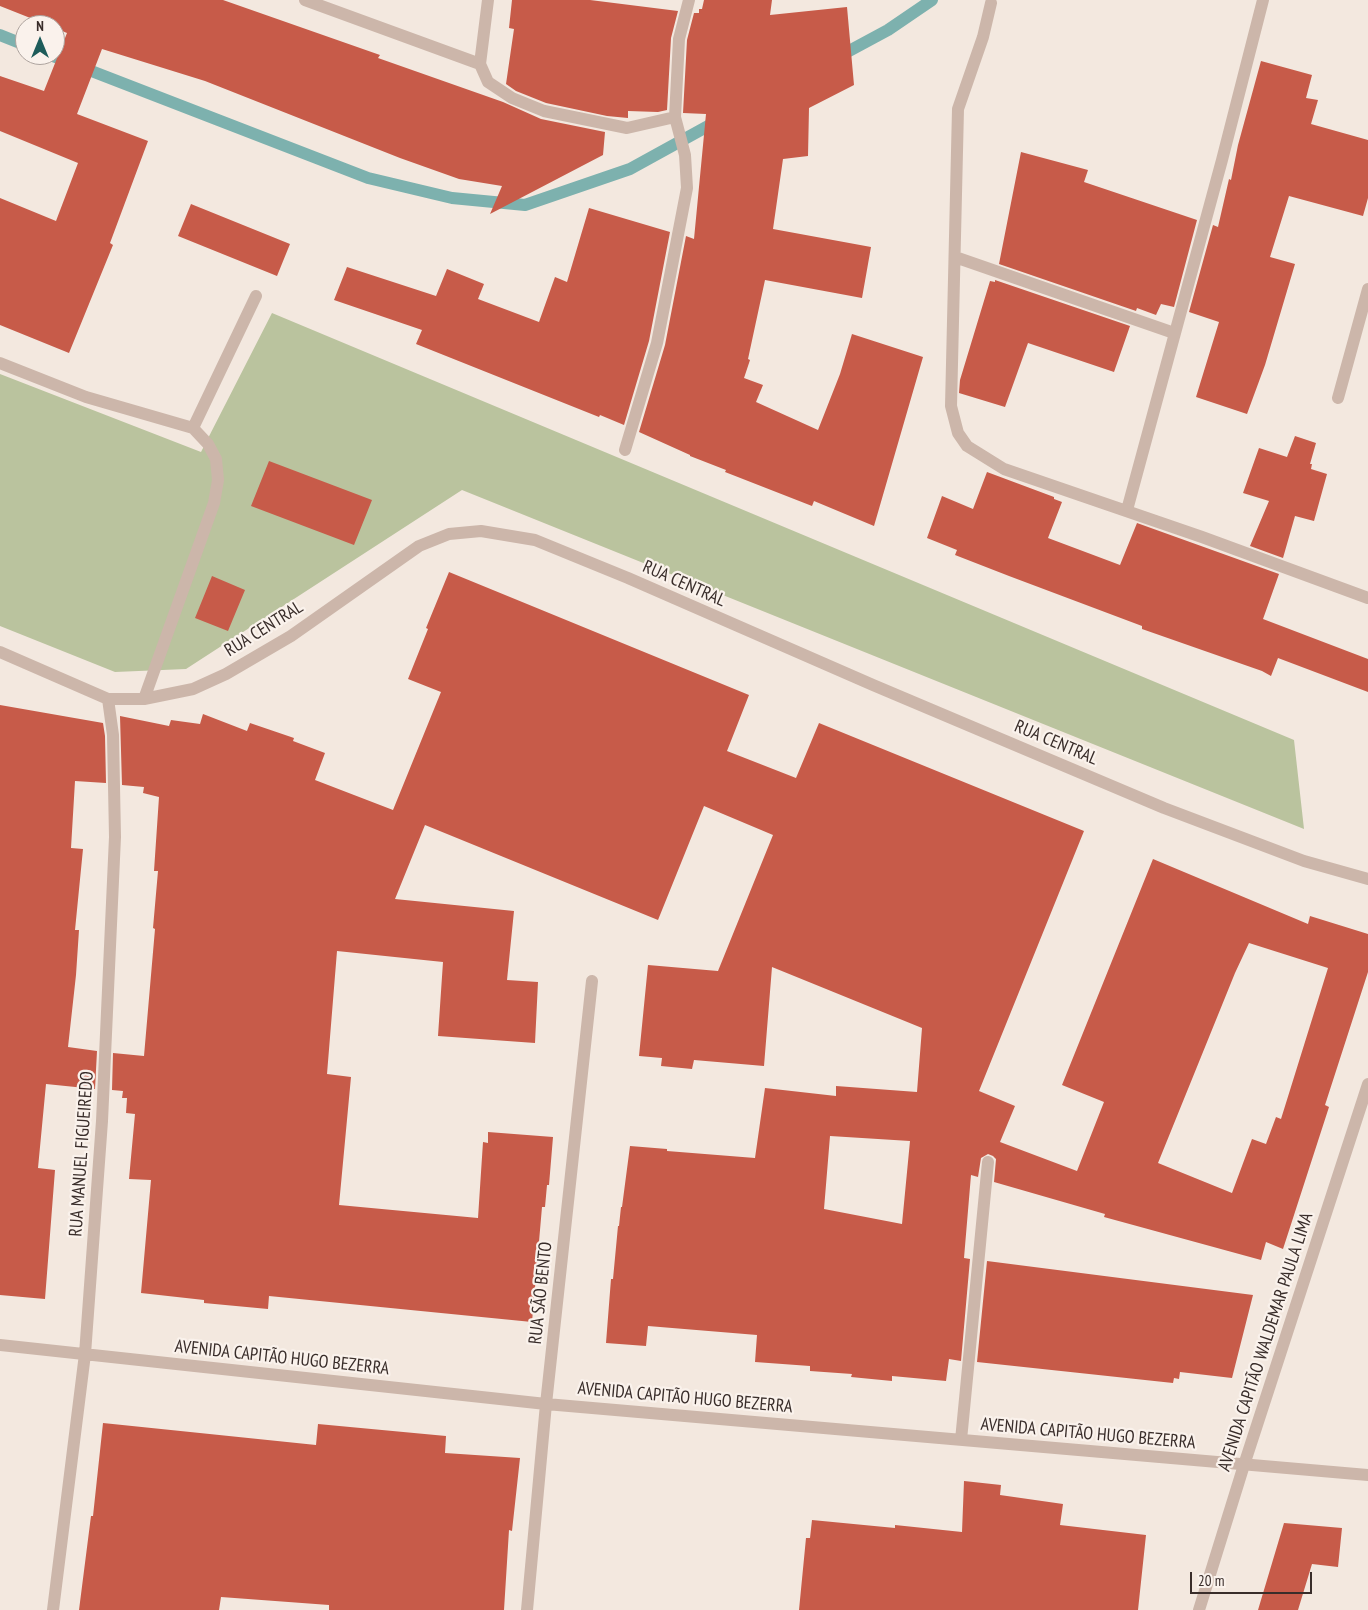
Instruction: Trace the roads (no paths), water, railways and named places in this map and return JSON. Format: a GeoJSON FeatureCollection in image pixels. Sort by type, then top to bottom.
{"type":"FeatureCollection","features":[{"type":"Feature","properties":{"kind":"street"},"geometry":{"type":"LineString","coordinates":[[305,0],[480,64]]}},
{"type":"Feature","properties":{"kind":"street"},"geometry":{"type":"LineString","coordinates":[[488,0],[480,64],[488,82],[512,98],[544,111],[627,128],[676,121]]}},
{"type":"Feature","properties":{"kind":"street"},"geometry":{"type":"LineString","coordinates":[[626,450],[657,343],[687,188],[685,155],[676,121],[679,39],[689,0]]}},
{"type":"Feature","properties":{"kind":"street"},"geometry":{"type":"LineString","coordinates":[[1127,510],[1222,160],[1263,0]]}},
{"type":"Feature","properties":{"kind":"street"},"geometry":{"type":"LineString","coordinates":[[992,3],[983,37],[958,109],[951,406],[958,433],[967,446],[1004,469],[1127,510],[1368,598]]}},
{"type":"Feature","properties":{"kind":"street"},"geometry":{"type":"LineString","coordinates":[[955,257],[1174,333]]}},
{"type":"Feature","properties":{"kind":"street"},"geometry":{"type":"LineString","coordinates":[[1338,398],[1368,289]]}},
{"type":"Feature","properties":{"kind":"street"},"geometry":{"type":"LineString","coordinates":[[192,428],[256,296]]}},
{"type":"Feature","properties":{"kind":"street"},"geometry":{"type":"LineString","coordinates":[[0,362],[86,397],[192,428],[208,444],[216,460],[218,480],[214,503],[144,699]]}},
{"type":"Feature","properties":{"kind":"street","name":"RUA CENTRAL"},"geometry":{"type":"LineString","coordinates":[[0,652],[108,699],[144,699],[192,689],[226,674],[291,636],[419,546],[449,534],[481,531],[535,540],[1164,808],[1304,861],[1368,879]]}},
{"type":"Feature","properties":{"kind":"street","name":"RUA MANUEL FIGUEIREDO"},"geometry":{"type":"LineString","coordinates":[[53,1610],[85,1354],[102,1121],[115,837],[113,736],[108,699]]}},
{"type":"Feature","properties":{"kind":"street","name":"RUA SÃO BENTO"},"geometry":{"type":"LineString","coordinates":[[527,1610],[546,1404],[592,981]]}},
{"type":"Feature","properties":{"kind":"street","name":"AVENIDA CAPITÃO WALDEMAR PAULA LIMA"},"geometry":{"type":"LineString","coordinates":[[1199,1610],[1244,1465],[1368,1084]]}},
{"type":"Feature","properties":{"kind":"street"},"geometry":{"type":"LineString","coordinates":[[961,1440],[988,1162]]}},
{"type":"Feature","properties":{"kind":"street","name":"AVENIDA CAPITÃO HUGO BEZERRA"},"geometry":{"type":"LineString","coordinates":[[0,1345],[546,1404],[1368,1475]]}},
{"type":"Feature","properties":{"kind":"waterway"},"geometry":{"type":"LineString","coordinates":[[836,58],[888,30],[932,0]]}},
{"type":"Feature","properties":{"kind":"waterway"},"geometry":{"type":"LineString","coordinates":[[0,35],[15,41]]}},
{"type":"Feature","properties":{"kind":"waterway"},"geometry":{"type":"LineString","coordinates":[[65,61],[368,178],[452,198],[525,205],[630,169],[719,120]]}}]}
